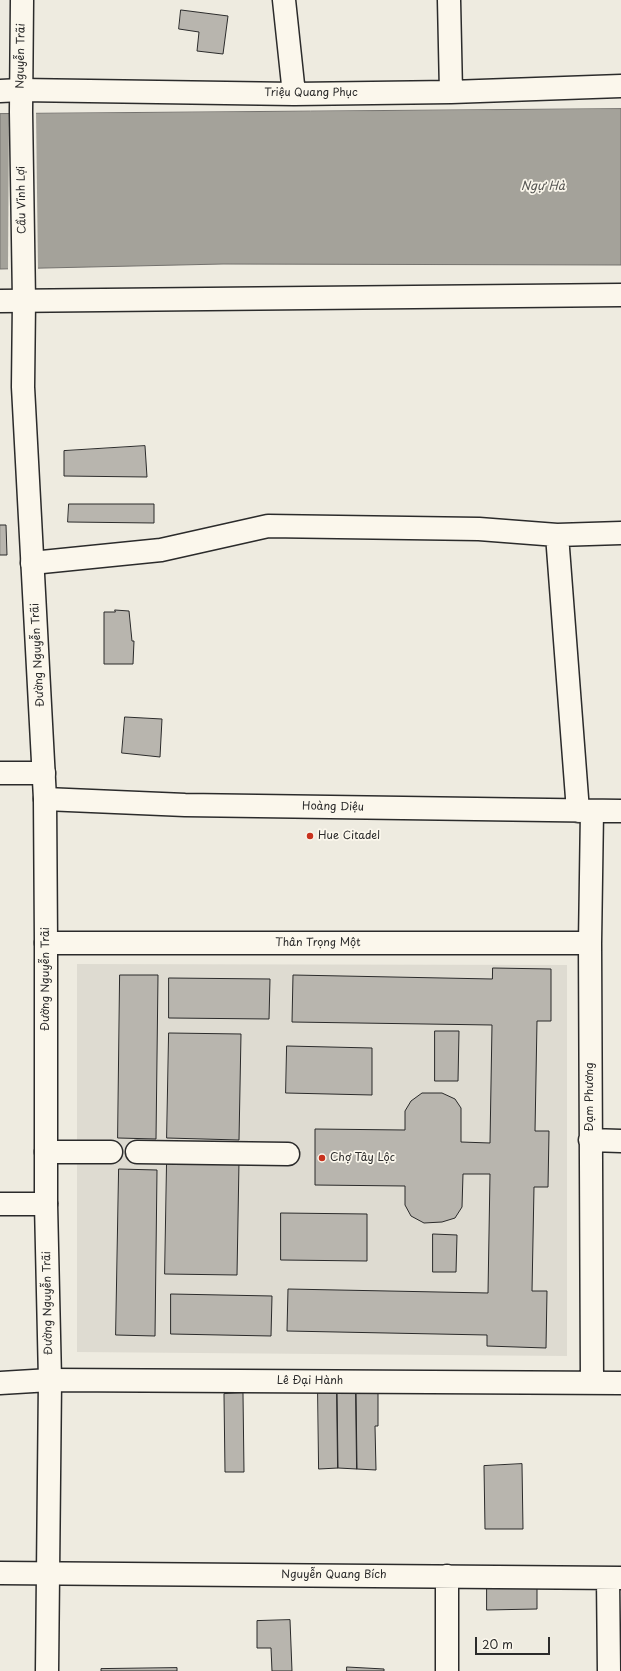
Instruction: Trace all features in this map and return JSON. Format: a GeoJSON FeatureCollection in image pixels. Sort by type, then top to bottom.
{"type":"FeatureCollection","features":[{"type":"Feature","properties":{"kind":"street","name":"Nguyễn Trãi"},"geometry":{"type":"LineString","coordinates":[[21,112],[11,91],[22,0]]}},
{"type":"Feature","properties":{"kind":"street"},"geometry":{"type":"LineString","coordinates":[[284,0],[294,94]]}},
{"type":"Feature","properties":{"kind":"street"},"geometry":{"type":"LineString","coordinates":[[450,0],[451,92]]}},
{"type":"Feature","properties":{"kind":"street","name":"Triệu Quang Phục"},"geometry":{"type":"LineString","coordinates":[[11,91],[294,94],[451,92],[621,86]]}},
{"type":"Feature","properties":{"kind":"street","name":"Cầu Vĩnh Lợi"},"geometry":{"type":"LineString","coordinates":[[21,112],[23,294]]}},
{"type":"Feature","properties":{"kind":"street"},"geometry":{"type":"LineString","coordinates":[[0,301],[23,294],[621,295]]}},
{"type":"Feature","properties":{"kind":"street","name":"Đường Nguyễn Trãi"},"geometry":{"type":"LineString","coordinates":[[23,294],[23,387],[45,799],[46,1204],[50,1380],[47,1671]]}},
{"type":"Feature","properties":{"kind":"street"},"geometry":{"type":"LineString","coordinates":[[32,563],[161,550],[268,526],[479,528],[557,535],[621,533]]}},
{"type":"Feature","properties":{"kind":"street","name":"Đạm Phương"},"geometry":{"type":"LineString","coordinates":[[557,535],[585,811],[590,943],[592,1383]]}},
{"type":"Feature","properties":{"kind":"street"},"geometry":{"type":"LineString","coordinates":[[0,773],[44,773]]}},
{"type":"Feature","properties":{"kind":"street","name":"Hoàng Diệu"},"geometry":{"type":"LineString","coordinates":[[45,799],[185,805],[621,811]]}},
{"type":"Feature","properties":{"kind":"street","name":"Thân Trọng Một"},"geometry":{"type":"LineString","coordinates":[[46,943],[590,943]]}},
{"type":"Feature","properties":{"kind":"street"},"geometry":{"type":"LineString","coordinates":[[590,1140],[621,1141]]}},
{"type":"Feature","properties":{"kind":"street"},"geometry":{"type":"LineString","coordinates":[[46,1152],[111,1152]]}},
{"type":"Feature","properties":{"kind":"street"},"geometry":{"type":"LineString","coordinates":[[136,1152],[288,1154]]}},
{"type":"Feature","properties":{"kind":"street"},"geometry":{"type":"LineString","coordinates":[[0,1204],[46,1204]]}},
{"type":"Feature","properties":{"kind":"street","name":"Lê Đại Hành"},"geometry":{"type":"LineString","coordinates":[[0,1383],[50,1380],[621,1383]]}},
{"type":"Feature","properties":{"kind":"street","name":"Nguyễn Quang Bích"},"geometry":{"type":"LineString","coordinates":[[0,1573],[614,1578]]}},
{"type":"Feature","properties":{"kind":"street"},"geometry":{"type":"LineString","coordinates":[[447,1576],[447,1671]]}},
{"type":"Feature","properties":{"kind":"street"},"geometry":{"type":"LineString","coordinates":[[609,1671],[614,1578]]}},
{"type":"Feature","properties":{"kind":"shaded area","name":"Chợ Tây Lộc"},"geometry":{"type":"Polygon","coordinates":[[[77,964],[567,965],[567,1356],[77,1352],[77,964]]]}},
{"type":"Feature","properties":{"kind":"water","name":"Ngự Hà"},"geometry":{"type":"Polygon","coordinates":[[[621,109],[621,265],[223,264],[0,269],[0,114],[621,109]]]}},
{"type":"Feature","properties":{"kind":"pier"},"geometry":{"type":"Polygon","coordinates":[[[36,111],[38,270],[8,271],[9,112],[36,111]]]}},
{"type":"Feature","properties":{"kind":"building"},"geometry":{"type":"Polygon","coordinates":[[[181,10],[228,16],[223,54],[197,51],[199,32],[179,29],[181,10]]]}},
{"type":"Feature","properties":{"kind":"building"},"geometry":{"type":"Polygon","coordinates":[[[145,446],[147,477],[64,476],[64,451],[145,446]]]}},
{"type":"Feature","properties":{"kind":"building"},"geometry":{"type":"Polygon","coordinates":[[[69,504],[154,504],[154,523],[68,522],[69,504]]]}},
{"type":"Feature","properties":{"kind":"building"},"geometry":{"type":"Polygon","coordinates":[[[0,525],[6,525],[7,555],[0,555],[0,525]]]}},
{"type":"Feature","properties":{"kind":"building"},"geometry":{"type":"Polygon","coordinates":[[[115,610],[129,611],[132,641],[134,641],[133,664],[104,664],[104,612],[115,612],[115,610]]]}},
{"type":"Feature","properties":{"kind":"building"},"geometry":{"type":"Polygon","coordinates":[[[125,717],[162,719],[160,757],[122,753],[125,717]]]}},
{"type":"Feature","properties":{"kind":"building"},"geometry":{"type":"Polygon","coordinates":[[[493,968],[551,969],[551,1021],[537,1021],[535,1131],[549,1131],[548,1187],[534,1187],[532,1291],[547,1291],[546,1348],[487,1346],[487,1335],[287,1331],[288,1289],[488,1293],[490,1174],[463,1174],[462,1207],[455,1218],[442,1222],[424,1223],[411,1216],[405,1205],[405,1186],[315,1185],[315,1129],[405,1130],[405,1111],[411,1101],[422,1093],[442,1093],[455,1099],[461,1108],[461,1142],[490,1143],[492,1025],[292,1022],[293,975],[492,979],[493,968]]]}},
{"type":"Feature","properties":{"kind":"building"},"geometry":{"type":"Polygon","coordinates":[[[120,975],[158,975],[156,1139],[118,1138],[120,975]]]}},
{"type":"Feature","properties":{"kind":"building"},"geometry":{"type":"Polygon","coordinates":[[[169,978],[270,979],[269,1019],[169,1018],[169,978]]]}},
{"type":"Feature","properties":{"kind":"building"},"geometry":{"type":"Polygon","coordinates":[[[435,1031],[459,1031],[458,1081],[435,1081],[435,1031]]]}},
{"type":"Feature","properties":{"kind":"building"},"geometry":{"type":"Polygon","coordinates":[[[169,1033],[241,1034],[239,1140],[167,1138],[169,1033]]]}},
{"type":"Feature","properties":{"kind":"building"},"geometry":{"type":"Polygon","coordinates":[[[287,1046],[372,1048],[372,1095],[286,1093],[287,1046]]]}},
{"type":"Feature","properties":{"kind":"building"},"geometry":{"type":"Polygon","coordinates":[[[167,1160],[239,1161],[237,1275],[165,1274],[167,1160]]]}},
{"type":"Feature","properties":{"kind":"building"},"geometry":{"type":"Polygon","coordinates":[[[119,1169],[157,1170],[155,1336],[116,1335],[119,1169]]]}},
{"type":"Feature","properties":{"kind":"building"},"geometry":{"type":"Polygon","coordinates":[[[281,1213],[367,1214],[367,1261],[281,1260],[281,1213]]]}},
{"type":"Feature","properties":{"kind":"building"},"geometry":{"type":"Polygon","coordinates":[[[433,1234],[457,1235],[456,1272],[433,1272],[433,1234]]]}},
{"type":"Feature","properties":{"kind":"building"},"geometry":{"type":"Polygon","coordinates":[[[171,1294],[272,1296],[271,1336],[171,1334],[171,1294]]]}},
{"type":"Feature","properties":{"kind":"building"},"geometry":{"type":"Polygon","coordinates":[[[318,1392],[337,1392],[338,1468],[319,1469],[318,1392]]]}},
{"type":"Feature","properties":{"kind":"building"},"geometry":{"type":"Polygon","coordinates":[[[337,1392],[356,1392],[357,1469],[338,1468],[337,1392]]]}},
{"type":"Feature","properties":{"kind":"building"},"geometry":{"type":"Polygon","coordinates":[[[356,1392],[378,1392],[378,1426],[375,1426],[376,1470],[357,1469],[356,1392]]]}},
{"type":"Feature","properties":{"kind":"building"},"geometry":{"type":"Polygon","coordinates":[[[243,1393],[244,1472],[225,1472],[224,1394],[243,1393]]]}},
{"type":"Feature","properties":{"kind":"building"},"geometry":{"type":"Polygon","coordinates":[[[522,1464],[523,1529],[485,1529],[484,1466],[522,1464]]]}},
{"type":"Feature","properties":{"kind":"building"},"geometry":{"type":"Polygon","coordinates":[[[487,1572],[537,1572],[537,1609],[487,1610],[487,1572]]]}},
{"type":"Feature","properties":{"kind":"building"},"geometry":{"type":"Polygon","coordinates":[[[290,1620],[292,1671],[272,1671],[271,1648],[257,1648],[257,1621],[290,1620]]]}},
{"type":"Feature","properties":{"kind":"building"},"geometry":{"type":"Polygon","coordinates":[[[347,1667],[384,1669],[384,1671],[347,1671],[347,1667]]]}},
{"type":"Feature","properties":{"kind":"building"},"geometry":{"type":"Polygon","coordinates":[[[177,1668],[177,1671],[101,1671],[101,1669],[177,1668]]]}},
{"type":"Feature","properties":{"kind":"place","name":"Hue Citadel"},"geometry":{"type":"Point","coordinates":[310,836]}},
{"type":"Feature","properties":{"kind":"place","name":"Chợ Tây Lộc"},"geometry":{"type":"Point","coordinates":[322,1158]}}]}
